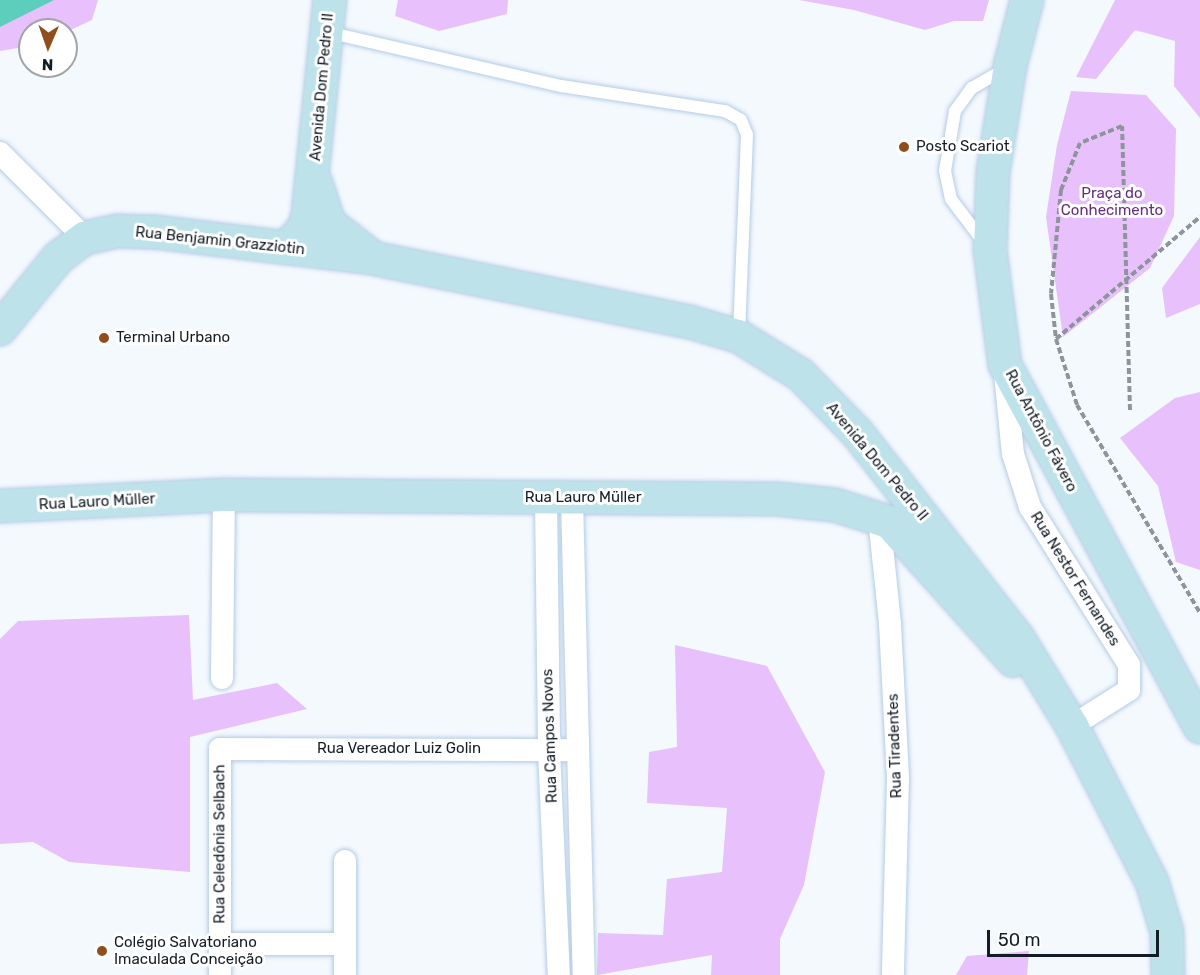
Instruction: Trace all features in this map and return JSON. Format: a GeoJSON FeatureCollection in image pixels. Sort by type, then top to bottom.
{"type":"FeatureCollection","features":[{"type":"Feature","properties":{"kind":"main road","name":"Avenida Dom Pedro II"},"geometry":{"type":"LineString","coordinates":[[286,248],[304,228],[314,174],[330,0]]}},
{"type":"Feature","properties":{"kind":"main road","name":"Rua Antônio Fávero"},"geometry":{"type":"LineString","coordinates":[[1023,13],[1010,66],[993,172],[990,250],[1005,365],[1200,727]]}},
{"type":"Feature","properties":{"kind":"main road","name":"Avenida Dom Pedro II"},"geometry":{"type":"LineString","coordinates":[[314,174],[328,223],[372,258],[690,322],[738,336],[801,375],[858,434],[991,601],[1072,726],[1152,882],[1167,932],[1168,975]]}},
{"type":"Feature","properties":{"kind":"main road","name":"Rua Benjamin Grazziotin"},"geometry":{"type":"LineString","coordinates":[[0,329],[58,258],[85,238],[119,231],[155,232],[372,258]]}},
{"type":"Feature","properties":{"kind":"main road","name":"Rua Lauro Müller"},"geometry":{"type":"LineString","coordinates":[[0,506],[224,495],[777,499],[835,505],[890,522],[1072,726]]}},
{"type":"Feature","properties":{"kind":"street"},"geometry":{"type":"LineString","coordinates":[[0,153],[85,238]]}},
{"type":"Feature","properties":{"kind":"street","name":"Rua Nestor Fernandes"},"geometry":{"type":"LineString","coordinates":[[1005,365],[1013,454],[1030,507],[1129,665],[1129,690],[1072,726]]}},
{"type":"Feature","properties":{"kind":"street"},"geometry":{"type":"LineString","coordinates":[[222,678],[224,495]]}},
{"type":"Feature","properties":{"kind":"street","name":"Rua Campos Novos"},"geometry":{"type":"LineString","coordinates":[[559,497],[577,750],[584,975]]}},
{"type":"Feature","properties":{"kind":"street","name":"Rua Campos Novos"},"geometry":{"type":"LineString","coordinates":[[559,497],[549,750],[559,975]]}},
{"type":"Feature","properties":{"kind":"street","name":"Rua Tiradentes"},"geometry":{"type":"LineString","coordinates":[[879,518],[890,624],[898,779],[893,975]]}},
{"type":"Feature","properties":{"kind":"street","name":"Rua Vereador Luiz Golin"},"geometry":{"type":"LineString","coordinates":[[220,749],[577,750]]}},
{"type":"Feature","properties":{"kind":"street","name":"Rua Celedônia Selbach"},"geometry":{"type":"LineString","coordinates":[[220,749],[220,975]]}},
{"type":"Feature","properties":{"kind":"street"},"geometry":{"type":"LineString","coordinates":[[345,861],[345,975]]}},
{"type":"Feature","properties":{"kind":"street"},"geometry":{"type":"LineString","coordinates":[[220,944],[345,944]]}},
{"type":"Feature","properties":{"kind":"lane"},"geometry":{"type":"LineString","coordinates":[[327,32],[561,86],[725,111],[741,120],[747,135],[738,336]]}},
{"type":"Feature","properties":{"kind":"lane"},"geometry":{"type":"LineString","coordinates":[[990,250],[951,199],[945,171],[955,111],[972,88],[1010,66]]}},
{"type":"Feature","properties":{"kind":"path"},"geometry":{"type":"LineString","coordinates":[[1130,410],[1122,126],[1080,143],[1061,190],[1050,294],[1056,339],[1077,405],[1200,614]]}},
{"type":"Feature","properties":{"kind":"path"},"geometry":{"type":"LineString","coordinates":[[1056,339],[1200,217]]}},
{"type":"Feature","properties":{"kind":"green space"},"geometry":{"type":"Polygon","coordinates":[[[0,0],[98,0],[92,20],[78,26],[78,18],[18,18],[18,48],[0,51],[0,0]]]}},
{"type":"Feature","properties":{"kind":"green space"},"geometry":{"type":"Polygon","coordinates":[[[398,0],[508,0],[507,14],[439,31],[395,16],[398,0]]]}},
{"type":"Feature","properties":{"kind":"green space"},"geometry":{"type":"Polygon","coordinates":[[[799,0],[989,0],[983,21],[954,21],[925,30],[854,10],[799,0]]]}},
{"type":"Feature","properties":{"kind":"green space"},"geometry":{"type":"Polygon","coordinates":[[[1115,0],[1200,0],[1200,118],[1174,86],[1175,41],[1135,30],[1096,79],[1076,77],[1115,0]]]}},
{"type":"Feature","properties":{"kind":"green space","name":"Praça do Conhecimento"},"geometry":{"type":"Polygon","coordinates":[[[1071,91],[1146,95],[1176,129],[1174,216],[1150,268],[1063,337],[1046,217],[1057,145],[1071,91]]]}},
{"type":"Feature","properties":{"kind":"green space"},"geometry":{"type":"Polygon","coordinates":[[[1200,237],[1200,304],[1166,318],[1162,288],[1200,237]]]}},
{"type":"Feature","properties":{"kind":"green space"},"geometry":{"type":"Polygon","coordinates":[[[1200,392],[1200,570],[1176,562],[1158,486],[1120,438],[1175,398],[1200,392]]]}},
{"type":"Feature","properties":{"kind":"green space"},"geometry":{"type":"Polygon","coordinates":[[[189,615],[193,700],[277,683],[307,709],[190,737],[190,872],[69,862],[33,842],[0,844],[0,639],[18,621],[189,615]]]}},
{"type":"Feature","properties":{"kind":"green space"},"geometry":{"type":"Polygon","coordinates":[[[675,645],[767,666],[825,772],[804,885],[780,939],[780,975],[711,975],[712,955],[597,975],[598,933],[663,935],[667,879],[722,872],[727,808],[647,803],[649,752],[677,747],[675,645]]]}},
{"type":"Feature","properties":{"kind":"green space"},"geometry":{"type":"Polygon","coordinates":[[[1029,951],[1027,975],[956,975],[967,956],[1029,951]]]}},
{"type":"Feature","properties":{"kind":"shaded area"},"geometry":{"type":"Polygon","coordinates":[[[0,0],[54,0],[18,18],[0,27],[0,0]]]}},
{"type":"Feature","properties":{"kind":"place","name":"Posto Scariot"},"geometry":{"type":"Point","coordinates":[904,147]}},
{"type":"Feature","properties":{"kind":"place","name":"Terminal Urbano"},"geometry":{"type":"Point","coordinates":[104,338]}},
{"type":"Feature","properties":{"kind":"place","name":"Colégio Salvatoriano Imaculada Conceição"},"geometry":{"type":"Point","coordinates":[102,951]}}]}
